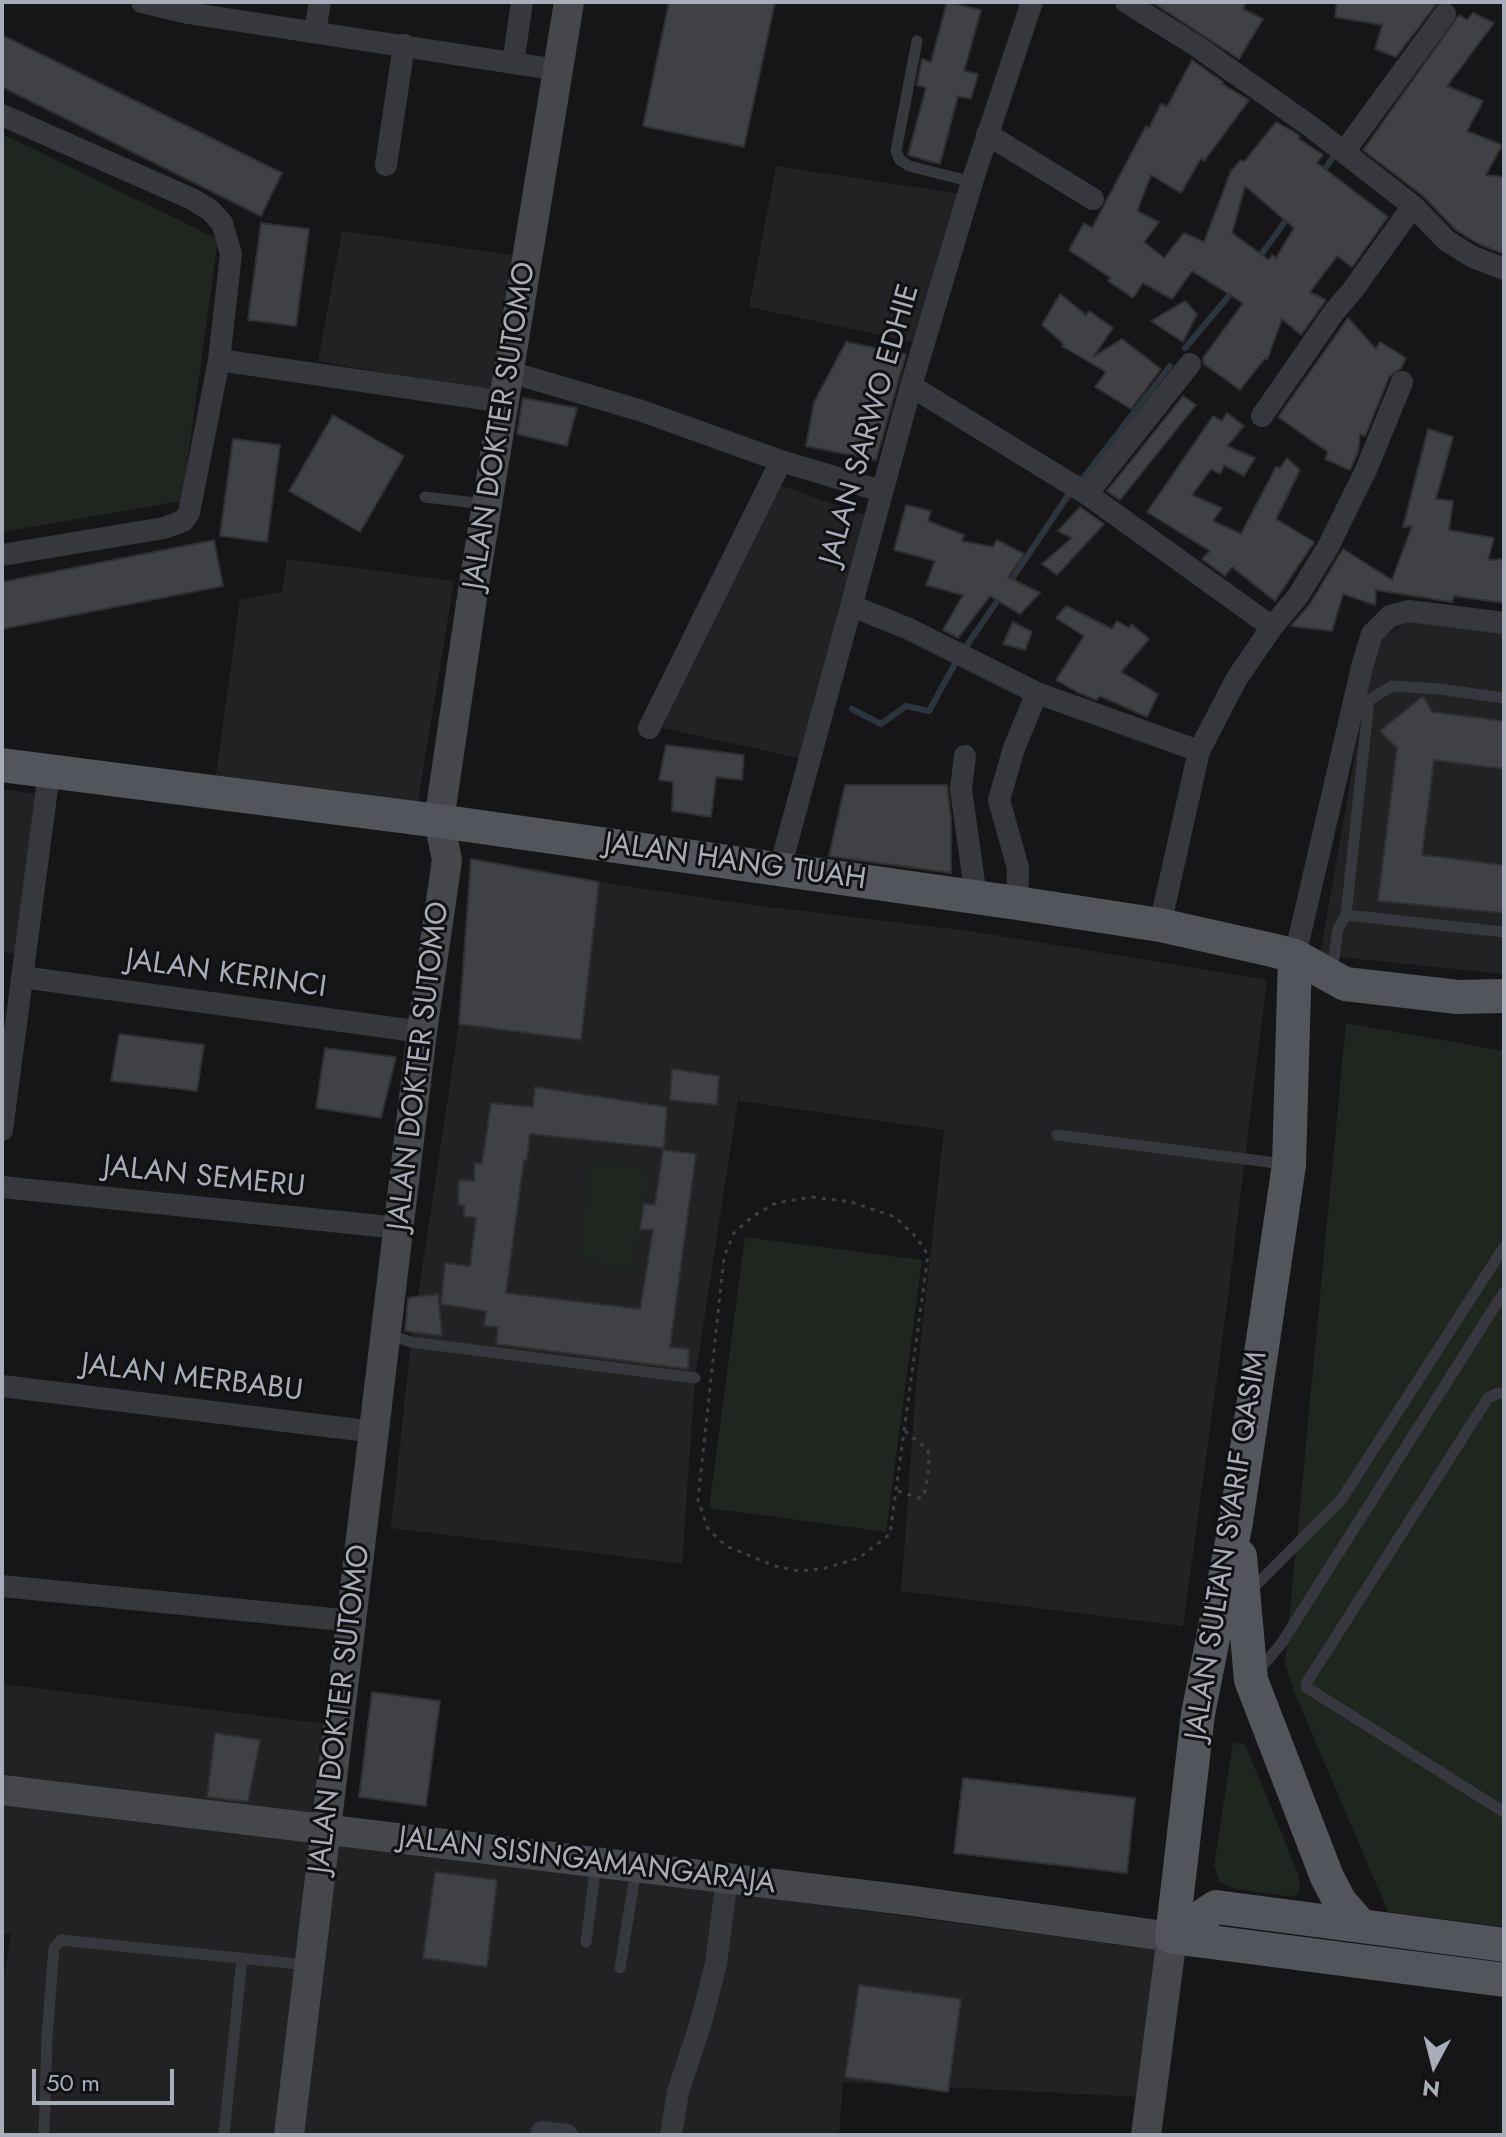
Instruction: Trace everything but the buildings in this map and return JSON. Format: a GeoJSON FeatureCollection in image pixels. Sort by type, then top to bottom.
{"type":"FeatureCollection","features":[{"type":"Feature","properties":{"kind":"main road","name":"JALAN DOKTER SUTOMO"},"geometry":{"type":"LineString","coordinates":[[289,2135],[422,1032],[447,860],[439,821],[569,2]]}},
{"type":"Feature","properties":{"kind":"main road","name":"JALAN HANG TUAH"},"geometry":{"type":"LineString","coordinates":[[2,765],[439,821],[1017,903],[1160,925],[1295,956],[1345,984],[1458,997],[1504,996]]}},
{"type":"Feature","properties":{"kind":"main road","name":"JALAN SULTAN SYARIF QASIM"},"geometry":{"type":"LineString","coordinates":[[1146,2135],[1198,1714],[1236,1522],[1289,1165],[1295,956]]}},
{"type":"Feature","properties":{"kind":"main road","name":"JALAN HANG TUAH"},"geometry":{"type":"LineString","coordinates":[[1458,997],[1504,1015]]}},
{"type":"Feature","properties":{"kind":"main road"},"geometry":{"type":"LineString","coordinates":[[1236,1522],[1251,1680],[1327,1877],[1340,1902],[1361,1926]]}},
{"type":"Feature","properties":{"kind":"main road","name":"JALAN SISINGAMANGARAJA"},"geometry":{"type":"LineString","coordinates":[[2,1790],[727,1879],[1504,1980]]}},
{"type":"Feature","properties":{"kind":"main road"},"geometry":{"type":"LineString","coordinates":[[1172,1937],[1216,1907],[1504,1945]]}},
{"type":"Feature","properties":{"kind":"street"},"geometry":{"type":"LineString","coordinates":[[142,2],[188,13],[558,70]]}},
{"type":"Feature","properties":{"kind":"street"},"geometry":{"type":"LineString","coordinates":[[315,31],[320,2]]}},
{"type":"Feature","properties":{"kind":"street"},"geometry":{"type":"LineString","coordinates":[[513,63],[522,2]]}},
{"type":"Feature","properties":{"kind":"street","name":"JALAN SARWO EDHIE"},"geometry":{"type":"LineString","coordinates":[[780,868],[911,386],[987,134],[1032,2]]}},
{"type":"Feature","properties":{"kind":"street"},"geometry":{"type":"LineString","coordinates":[[1126,2],[1195,45],[1338,148],[1413,206],[1447,241],[1473,257],[1504,269]]}},
{"type":"Feature","properties":{"kind":"street"},"geometry":{"type":"LineString","coordinates":[[1338,148],[1443,8]]}},
{"type":"Feature","properties":{"kind":"street"},"geometry":{"type":"LineString","coordinates":[[386,165],[404,45]]}},
{"type":"Feature","properties":{"kind":"street"},"geometry":{"type":"LineString","coordinates":[[2,115],[192,199],[210,210],[222,223],[231,254],[219,360],[189,513],[183,521],[164,528],[2,555]]}},
{"type":"Feature","properties":{"kind":"street"},"geometry":{"type":"LineString","coordinates":[[987,134],[1093,199]]}},
{"type":"Feature","properties":{"kind":"street"},"geometry":{"type":"LineString","coordinates":[[1262,416],[1413,206]]}},
{"type":"Feature","properties":{"kind":"street"},"geometry":{"type":"LineString","coordinates":[[219,360],[505,402]]}},
{"type":"Feature","properties":{"kind":"street"},"geometry":{"type":"LineString","coordinates":[[1087,494],[1190,364]]}},
{"type":"Feature","properties":{"kind":"street"},"geometry":{"type":"LineString","coordinates":[[510,372],[642,411],[781,461],[881,491]]}},
{"type":"Feature","properties":{"kind":"street"},"geometry":{"type":"LineString","coordinates":[[1160,925],[1199,751],[1237,678],[1298,596],[1328,547],[1366,470],[1402,382]]}},
{"type":"Feature","properties":{"kind":"street"},"geometry":{"type":"LineString","coordinates":[[911,386],[1087,494],[1272,627]]}},
{"type":"Feature","properties":{"kind":"street"},"geometry":{"type":"LineString","coordinates":[[649,728],[781,461]]}},
{"type":"Feature","properties":{"kind":"street"},"geometry":{"type":"LineString","coordinates":[[852,606],[909,629],[1037,693],[1199,751]]}},
{"type":"Feature","properties":{"kind":"street"},"geometry":{"type":"LineString","coordinates":[[1295,956],[1372,634],[1390,616],[1409,611],[1504,623]]}},
{"type":"Feature","properties":{"kind":"street"},"geometry":{"type":"LineString","coordinates":[[1017,903],[1018,868],[999,800],[1014,748],[1037,693]]}},
{"type":"Feature","properties":{"kind":"street"},"geometry":{"type":"LineString","coordinates":[[965,756],[961,789],[976,897]]}},
{"type":"Feature","properties":{"kind":"street"},"geometry":{"type":"LineString","coordinates":[[2,1130],[49,773]]}},
{"type":"Feature","properties":{"kind":"street","name":"JALAN KERINCI"},"geometry":{"type":"LineString","coordinates":[[22,977],[422,1032]]}},
{"type":"Feature","properties":{"kind":"street","name":"JALAN SEMERU"},"geometry":{"type":"LineString","coordinates":[[2,1187],[399,1228]]}},
{"type":"Feature","properties":{"kind":"street","name":"JALAN MERBABU"},"geometry":{"type":"LineString","coordinates":[[2,1386],[375,1432]]}},
{"type":"Feature","properties":{"kind":"street"},"geometry":{"type":"LineString","coordinates":[[2,1586],[352,1621]]}},
{"type":"Feature","properties":{"kind":"street"},"geometry":{"type":"LineString","coordinates":[[671,2135],[678,2092],[716,1964],[727,1879]]}},
{"type":"Feature","properties":{"kind":"street"},"geometry":{"type":"LineString","coordinates":[[542,2132],[567,2135]]}},
{"type":"Feature","properties":{"kind":"lane"},"geometry":{"type":"LineString","coordinates":[[917,41],[896,151],[900,160],[909,166],[972,182]]}},
{"type":"Feature","properties":{"kind":"lane"},"geometry":{"type":"LineString","coordinates":[[425,497],[488,505]]}},
{"type":"Feature","properties":{"kind":"lane"},"geometry":{"type":"LineString","coordinates":[[1331,976],[1338,929],[1346,915],[1369,700],[1392,686],[1504,698]]}},
{"type":"Feature","properties":{"kind":"lane"},"geometry":{"type":"LineString","coordinates":[[1346,915],[1504,932]]}},
{"type":"Feature","properties":{"kind":"lane"},"geometry":{"type":"LineString","coordinates":[[1057,1135],[1289,1165]]}},
{"type":"Feature","properties":{"kind":"lane"},"geometry":{"type":"LineString","coordinates":[[1244,1597],[1341,1500],[1504,1247]]}},
{"type":"Feature","properties":{"kind":"lane"},"geometry":{"type":"LineString","coordinates":[[1251,1680],[1281,1644],[1504,1292]]}},
{"type":"Feature","properties":{"kind":"lane"},"geometry":{"type":"LineString","coordinates":[[386,1334],[411,1342],[695,1378]]}},
{"type":"Feature","properties":{"kind":"lane"},"geometry":{"type":"LineString","coordinates":[[1504,1394],[1498,1393],[1488,1398],[1306,1687],[1504,1812]]}},
{"type":"Feature","properties":{"kind":"lane"},"geometry":{"type":"LineString","coordinates":[[586,1942],[596,1863]]}},
{"type":"Feature","properties":{"kind":"lane"},"geometry":{"type":"LineString","coordinates":[[620,1968],[636,1869]]}},
{"type":"Feature","properties":{"kind":"lane"},"geometry":{"type":"LineString","coordinates":[[44,2135],[54,1948],[61,1940],[308,1965]]}},
{"type":"Feature","properties":{"kind":"lane"},"geometry":{"type":"LineString","coordinates":[[224,2135],[242,1958]]}},
{"type":"Feature","properties":{"kind":"path"},"geometry":{"type":"LineString","coordinates":[[812,1197],[851,1202],[895,1217],[917,1238],[928,1255],[897,1490],[890,1534],[859,1558],[822,1569],[799,1571],[775,1566],[726,1546],[708,1529],[698,1500],[724,1257],[734,1233],[753,1216],[776,1203],[812,1197]]}},
{"type":"Feature","properties":{"kind":"path"},"geometry":{"type":"LineString","coordinates":[[897,1490],[918,1498],[924,1496],[926,1489],[930,1455],[905,1431]]}},
{"type":"Feature","properties":{"kind":"shaded area"},"geometry":{"type":"Polygon","coordinates":[[[2,134],[218,239],[182,501],[2,532],[2,134]]]}},
{"type":"Feature","properties":{"kind":"shaded area"},"geometry":{"type":"Polygon","coordinates":[[[776,166],[967,195],[922,344],[749,307],[776,166]]]}},
{"type":"Feature","properties":{"kind":"shaded area"},"geometry":{"type":"Polygon","coordinates":[[[342,231],[526,257],[500,393],[318,361],[342,231]]]}},
{"type":"Feature","properties":{"kind":"shaded area"},"geometry":{"type":"Polygon","coordinates":[[[760,478],[870,517],[808,760],[662,728],[760,478]]]}},
{"type":"Feature","properties":{"kind":"shaded area"},"geometry":{"type":"Polygon","coordinates":[[[287,559],[454,581],[417,807],[215,782],[240,600],[282,592],[287,559]]]}},
{"type":"Feature","properties":{"kind":"shaded area"},"geometry":{"type":"Polygon","coordinates":[[[1408,622],[1504,633],[1504,974],[1320,955],[1369,675],[1383,637],[1408,622]]]}},
{"type":"Feature","properties":{"kind":"shaded area"},"geometry":{"type":"Polygon","coordinates":[[[2,789],[43,795],[23,954],[2,952],[2,789]]]}},
{"type":"Feature","properties":{"kind":"shaded area"},"geometry":{"type":"Polygon","coordinates":[[[599,882],[760,906],[970,931],[1267,980],[1183,1626],[901,1591],[916,1387],[944,1130],[739,1101],[739,1094],[695,1378],[682,1564],[391,1528],[411,1342],[459,1024],[581,1040],[599,882]]]}},
{"type":"Feature","properties":{"kind":"shaded area"},"geometry":{"type":"Polygon","coordinates":[[[1346,1023],[1504,1051],[1504,1927],[1388,1912],[1293,1689],[1285,1663],[1346,1023]]]}},
{"type":"Feature","properties":{"kind":"shaded area"},"geometry":{"type":"Polygon","coordinates":[[[592,1160],[650,1171],[634,1270],[578,1258],[592,1160]]]}},
{"type":"Feature","properties":{"kind":"shaded area"},"geometry":{"type":"Polygon","coordinates":[[[745,1237],[922,1260],[886,1532],[709,1508],[745,1237]]]}},
{"type":"Feature","properties":{"kind":"shaded area"},"geometry":{"type":"Polygon","coordinates":[[[2,1684],[327,1724],[314,1837],[1156,1950],[1139,2097],[843,2082],[839,2135],[2,2135],[2,1990],[11,1934],[2,1933],[2,1684]]]}},
{"type":"Feature","properties":{"kind":"shaded area"},"geometry":{"type":"Polygon","coordinates":[[[1233,1743],[1245,1744],[1297,1871],[1300,1884],[1298,1894],[1292,1897],[1235,1889],[1220,1882],[1214,1865],[1233,1743]]]}},
{"type":"Feature","properties":{"kind":"waterway"},"geometry":{"type":"LineString","coordinates":[[1320,175],[1337,152]]}},
{"type":"Feature","properties":{"kind":"waterway"},"geometry":{"type":"LineString","coordinates":[[1258,259],[1289,216]]}},
{"type":"Feature","properties":{"kind":"waterway"},"geometry":{"type":"LineString","coordinates":[[1185,348],[1234,290]]}},
{"type":"Feature","properties":{"kind":"waterway"},"geometry":{"type":"LineString","coordinates":[[1083,478],[1170,366]]}},
{"type":"Feature","properties":{"kind":"waterway"},"geometry":{"type":"LineString","coordinates":[[1008,585],[1069,494]]}},
{"type":"Feature","properties":{"kind":"waterway"},"geometry":{"type":"LineString","coordinates":[[963,651],[1002,594]]}},
{"type":"Feature","properties":{"kind":"waterway"},"geometry":{"type":"LineString","coordinates":[[852,709],[881,724],[906,706],[929,711],[957,660]]}}]}
